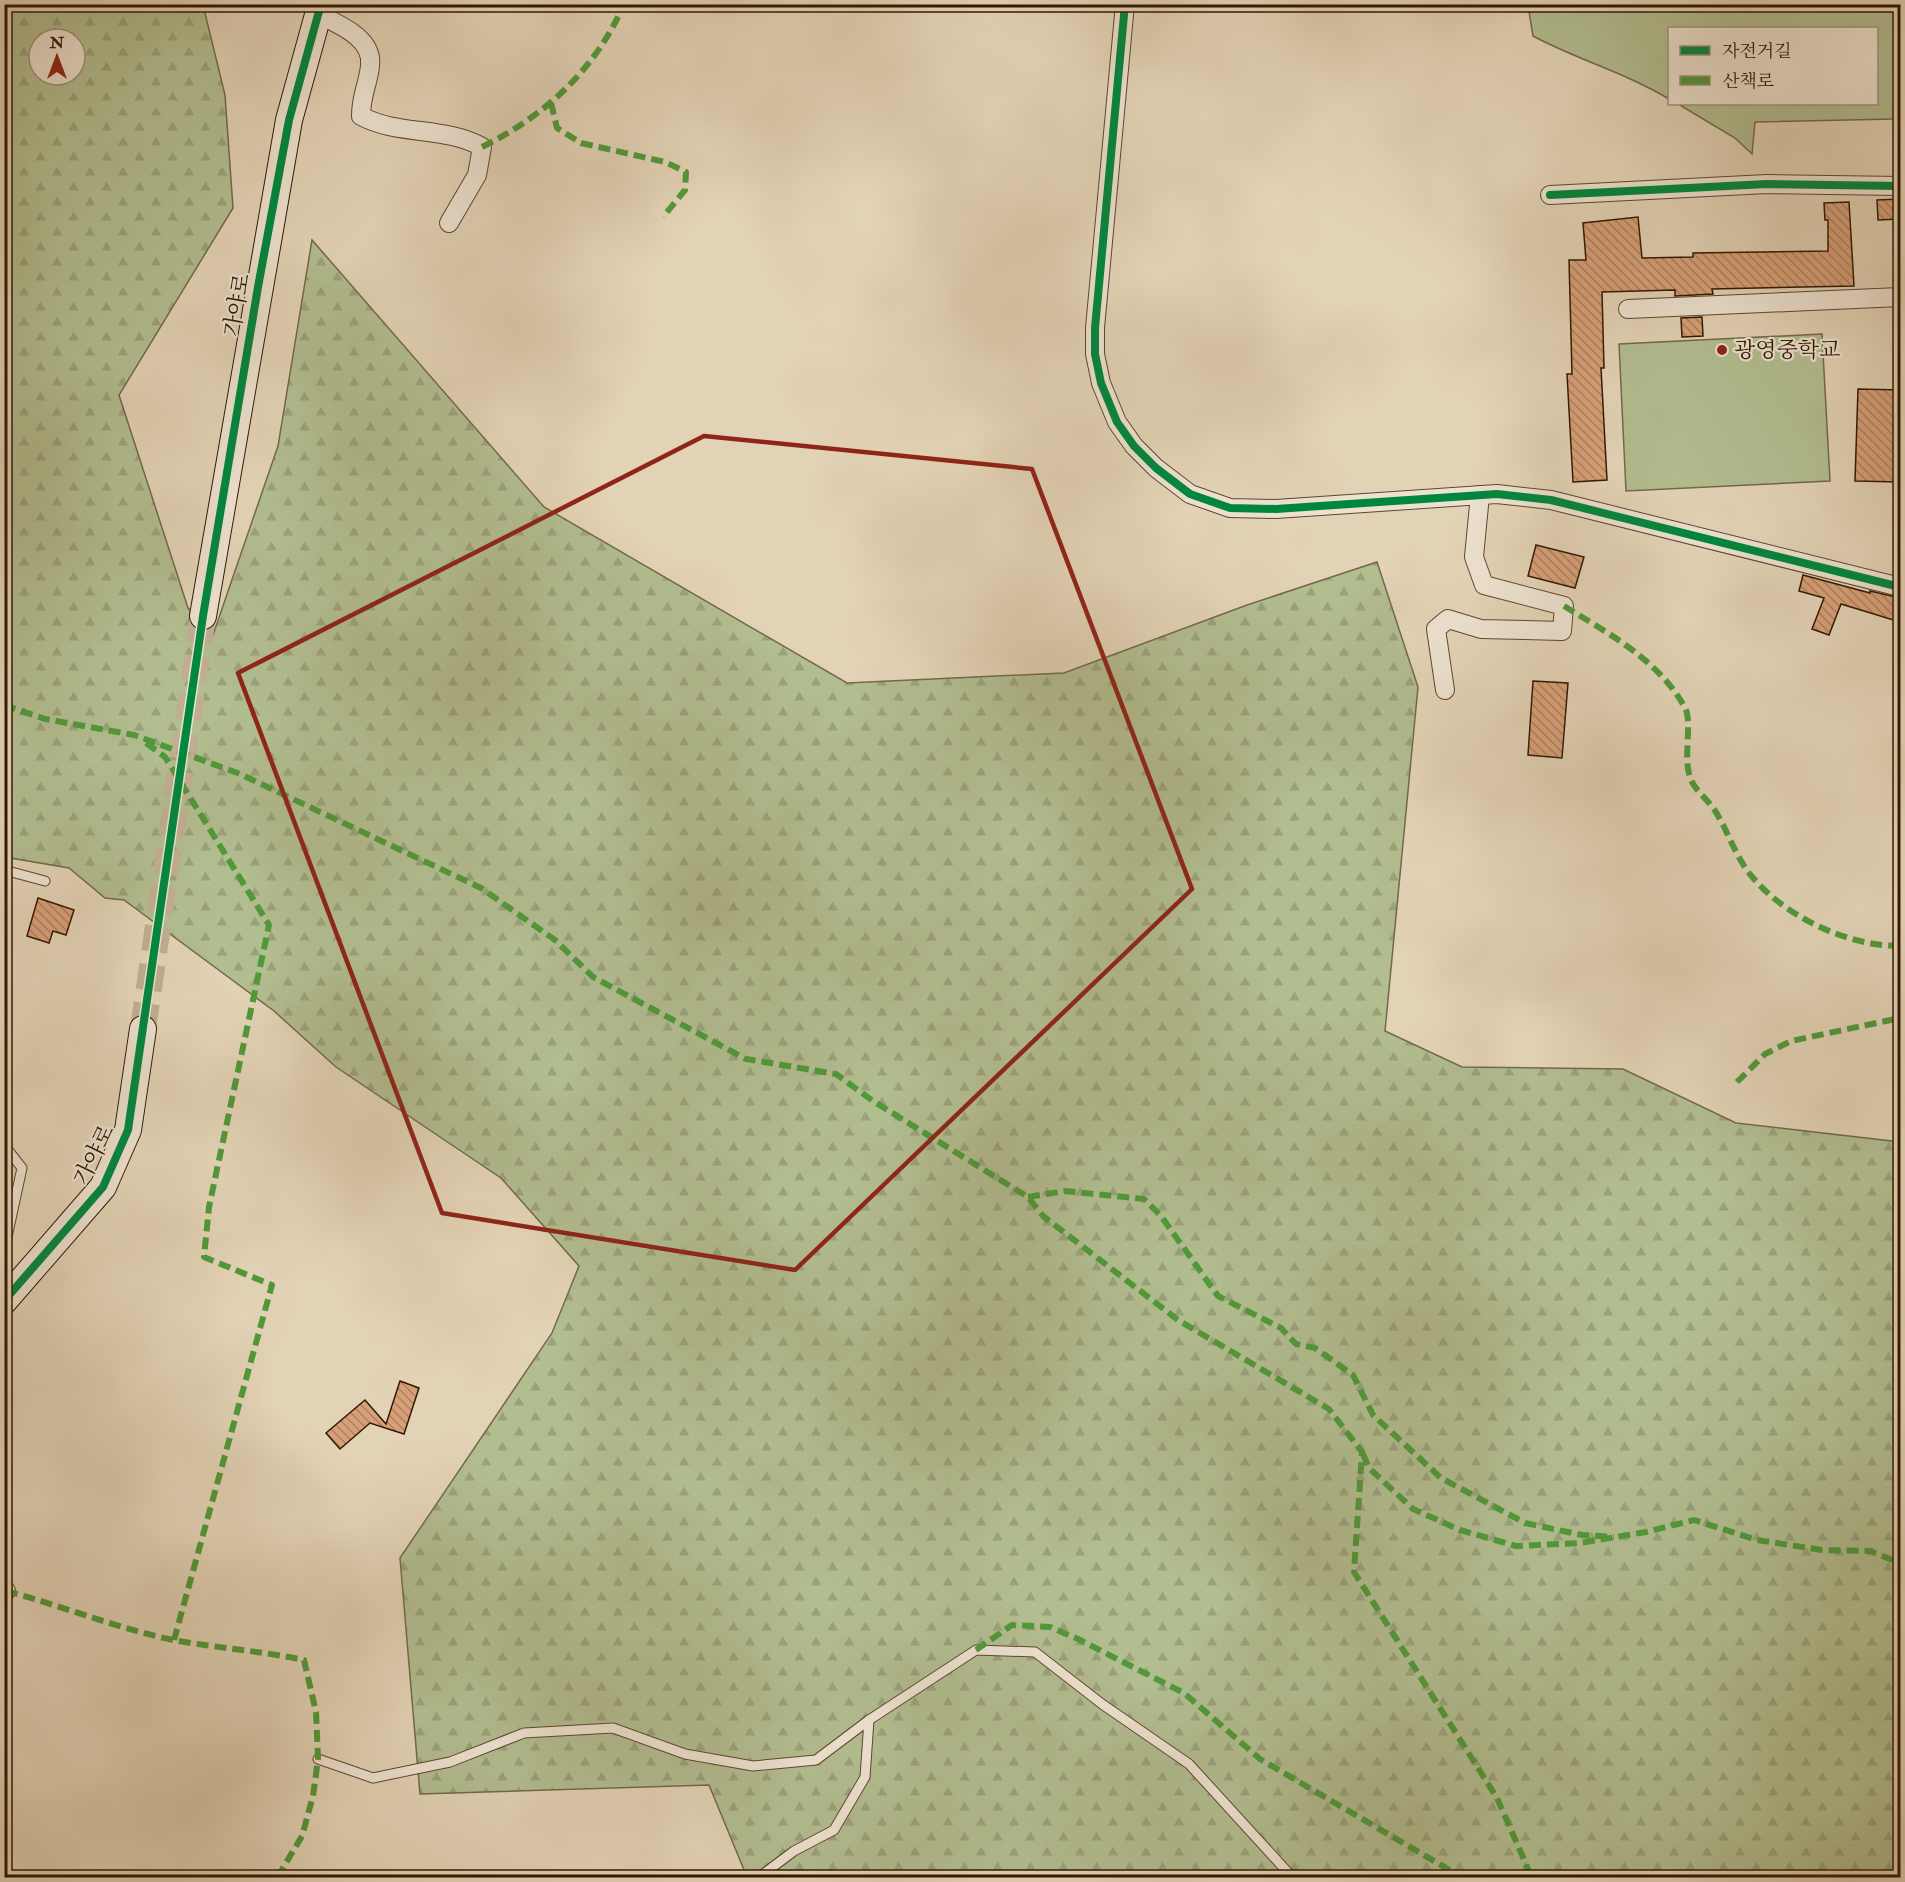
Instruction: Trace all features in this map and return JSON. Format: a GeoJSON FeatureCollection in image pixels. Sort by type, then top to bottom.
{"type":"FeatureCollection","features":[{"type":"Feature","properties":{"kind":"street"},"geometry":{"type":"LineString","coordinates":[[1125,4],[1095,328],[1095,354],[1101,383],[1117,422],[1134,446],[1156,468],[1190,494],[1230,508],[1276,509],[1497,494],[1551,500],[1900,587]]}},
{"type":"Feature","properties":{"kind":"street"},"geometry":{"type":"LineString","coordinates":[[319,9],[368,48],[371,65],[361,96],[361,116],[376,124],[442,133],[482,147],[477,175],[449,223]]}},
{"type":"Feature","properties":{"kind":"street","name":"가야로"},"geometry":{"type":"LineString","coordinates":[[203,616],[289,120],[319,9]]}},
{"type":"Feature","properties":{"kind":"street"},"geometry":{"type":"LineString","coordinates":[[1550,195],[1767,184],[1900,186]]}},
{"type":"Feature","properties":{"kind":"street"},"geometry":{"type":"LineString","coordinates":[[1628,309],[1900,297]]}},
{"type":"Feature","properties":{"kind":"street"},"geometry":{"type":"LineString","coordinates":[[1445,690],[1436,629],[1448,619],[1481,629],[1562,631],[1564,606],[1484,585],[1474,557],[1480,495]]}},
{"type":"Feature","properties":{"kind":"street","name":"가야로"},"geometry":{"type":"LineString","coordinates":[[4,1301],[103,1187],[128,1130],[143,1029]]}},
{"type":"Feature","properties":{"kind":"lane"},"geometry":{"type":"LineString","coordinates":[[4,870],[45,880]]}},
{"type":"Feature","properties":{"kind":"lane"},"geometry":{"type":"LineString","coordinates":[[4,1145],[22,1168],[4,1251]]}},
{"type":"Feature","properties":{"kind":"lane"},"geometry":{"type":"LineString","coordinates":[[318,1759],[373,1778],[450,1762],[524,1733],[613,1728],[685,1754],[753,1766],[816,1760],[869,1720],[976,1650],[1035,1652],[1102,1704],[1189,1764],[1293,1878]]}},
{"type":"Feature","properties":{"kind":"lane"},"geometry":{"type":"LineString","coordinates":[[758,1878],[794,1851],[834,1830],[865,1777],[869,1720]]}},
{"type":"Feature","properties":{"kind":"highlighted area"},"geometry":{"type":"Polygon","coordinates":[[[704,436],[1032,469],[1192,889],[795,1270],[442,1213],[238,673],[704,436]]]}},
{"type":"Feature","properties":{"kind":"green space"},"geometry":{"type":"Polygon","coordinates":[[[4,5],[203,5],[225,95],[233,208],[119,395],[188,608],[213,635],[278,446],[312,240],[544,507],[847,683],[1064,673],[1247,605],[1377,562],[1418,687],[1385,1031],[1462,1067],[1623,1069],[1736,1123],[1900,1142],[1900,1877],[747,1877],[709,1785],[420,1794],[400,1558],[552,1333],[579,1266],[501,1178],[336,1067],[274,1011],[124,900],[105,898],[69,868],[5,857],[4,5]]]}},
{"type":"Feature","properties":{"kind":"green space"},"geometry":{"type":"Polygon","coordinates":[[[1528,5],[1898,5],[1900,88],[1893,119],[1755,122],[1752,154],[1735,138],[1680,105],[1878,105],[1878,27],[1668,27],[1668,98],[1533,36],[1528,5]]]}},
{"type":"Feature","properties":{"kind":"green space"},"geometry":{"type":"Polygon","coordinates":[[[1822,334],[1830,481],[1626,491],[1619,344],[1822,334]]]}},
{"type":"Feature","properties":{"kind":"building"},"geometry":{"type":"Polygon","coordinates":[[[1900,199],[1900,219],[1878,220],[1877,200],[1900,199]]]}},
{"type":"Feature","properties":{"kind":"building"},"geometry":{"type":"Polygon","coordinates":[[[1849,202],[1854,286],[1712,289],[1713,294],[1675,296],[1675,290],[1602,292],[1604,368],[1601,368],[1607,480],[1573,482],[1567,374],[1572,374],[1569,260],[1586,260],[1583,223],[1638,217],[1642,258],[1693,257],[1693,253],[1828,251],[1828,220],[1825,220],[1824,203],[1849,202]]]}},
{"type":"Feature","properties":{"kind":"building"},"geometry":{"type":"Polygon","coordinates":[[[1702,317],[1703,336],[1682,337],[1681,318],[1702,317]]]}},
{"type":"Feature","properties":{"kind":"building"},"geometry":{"type":"Polygon","coordinates":[[[1858,389],[1900,390],[1900,482],[1855,481],[1858,389]]]}},
{"type":"Feature","properties":{"kind":"building"},"geometry":{"type":"Polygon","coordinates":[[[1536,545],[1584,557],[1575,588],[1528,576],[1536,545]]]}},
{"type":"Feature","properties":{"kind":"building"},"geometry":{"type":"Polygon","coordinates":[[[1803,575],[1870,593],[1870,591],[1900,598],[1900,622],[1841,604],[1829,635],[1812,629],[1824,598],[1799,591],[1803,575]]]}},
{"type":"Feature","properties":{"kind":"building"},"geometry":{"type":"Polygon","coordinates":[[[1533,681],[1568,683],[1562,758],[1528,755],[1533,681]]]}},
{"type":"Feature","properties":{"kind":"building"},"geometry":{"type":"Polygon","coordinates":[[[38,898],[74,910],[66,935],[53,931],[49,943],[27,936],[38,898]]]}},
{"type":"Feature","properties":{"kind":"building"},"geometry":{"type":"Polygon","coordinates":[[[400,1381],[419,1388],[404,1434],[370,1423],[340,1449],[326,1433],[365,1400],[386,1424],[400,1381]]]}},
{"type":"Feature","properties":{"kind":"tunnel"},"geometry":{"type":"LineString","coordinates":[[143,1029],[203,616]]}},
{"type":"Feature","properties":{"kind":"marked path"},"geometry":{"type":"LineString","coordinates":[[482,147],[527,121],[566,88],[599,49],[624,4]]}},
{"type":"Feature","properties":{"kind":"marked path"},"geometry":{"type":"LineString","coordinates":[[551,103],[557,128],[581,143],[665,162],[686,172],[685,190],[663,217]]}},
{"type":"Feature","properties":{"kind":"marked path"},"geometry":{"type":"LineString","coordinates":[[1564,606],[1632,650],[1662,676],[1674,691],[1687,714],[1687,762],[1691,780],[1714,809],[1749,873],[1763,888],[1779,903],[1817,926],[1858,941],[1900,946]]}},
{"type":"Feature","properties":{"kind":"marked path"},"geometry":{"type":"LineString","coordinates":[[4,705],[45,719],[134,735],[240,774],[481,888],[555,940],[593,977],[746,1059],[836,1074],[873,1101],[1028,1197],[1043,1216],[1178,1320],[1329,1409],[1362,1452],[1354,1572],[1497,1798],[1532,1878]]}},
{"type":"Feature","properties":{"kind":"marked path"},"geometry":{"type":"LineString","coordinates":[[146,743],[165,757],[269,925],[209,1207],[204,1257],[272,1285],[174,1640]]}},
{"type":"Feature","properties":{"kind":"marked path"},"geometry":{"type":"LineString","coordinates":[[1737,1082],[1765,1054],[1791,1041],[1900,1018]]}},
{"type":"Feature","properties":{"kind":"marked path"},"geometry":{"type":"LineString","coordinates":[[1028,1197],[1065,1191],[1144,1199],[1161,1216],[1218,1296],[1281,1328],[1296,1344],[1315,1348],[1353,1375],[1373,1415],[1441,1478],[1525,1523],[1582,1535],[1614,1537]]}},
{"type":"Feature","properties":{"kind":"marked path"},"geometry":{"type":"LineString","coordinates":[[1363,1454],[1369,1468],[1413,1509],[1460,1530],[1516,1546],[1580,1543],[1646,1532],[1694,1520],[1757,1540],[1822,1550],[1870,1551],[1900,1563]]}},
{"type":"Feature","properties":{"kind":"marked path"},"geometry":{"type":"LineString","coordinates":[[6,1591],[173,1640],[304,1660],[316,1712],[318,1759],[313,1796],[302,1836],[277,1878]]}},
{"type":"Feature","properties":{"kind":"marked path"},"geometry":{"type":"LineString","coordinates":[[976,1650],[1012,1625],[1050,1627],[1078,1639],[1184,1693],[1260,1759],[1463,1878]]}},
{"type":"Feature","properties":{"kind":"cycle path"},"geometry":{"type":"LineString","coordinates":[[4,1301],[103,1187],[128,1130],[203,616],[258,287],[289,120],[321,4]]}},
{"type":"Feature","properties":{"kind":"cycle path"},"geometry":{"type":"LineString","coordinates":[[1125,4],[1095,328],[1095,354],[1101,383],[1117,422],[1134,446],[1156,468],[1190,494],[1230,508],[1276,509],[1497,494],[1551,500],[1900,587]]}},
{"type":"Feature","properties":{"kind":"cycle path"},"geometry":{"type":"LineString","coordinates":[[1550,195],[1767,184],[1900,186]]}},
{"type":"Feature","properties":{"kind":"place","name":"광영중학교"},"geometry":{"type":"Point","coordinates":[1722,350]}}]}
